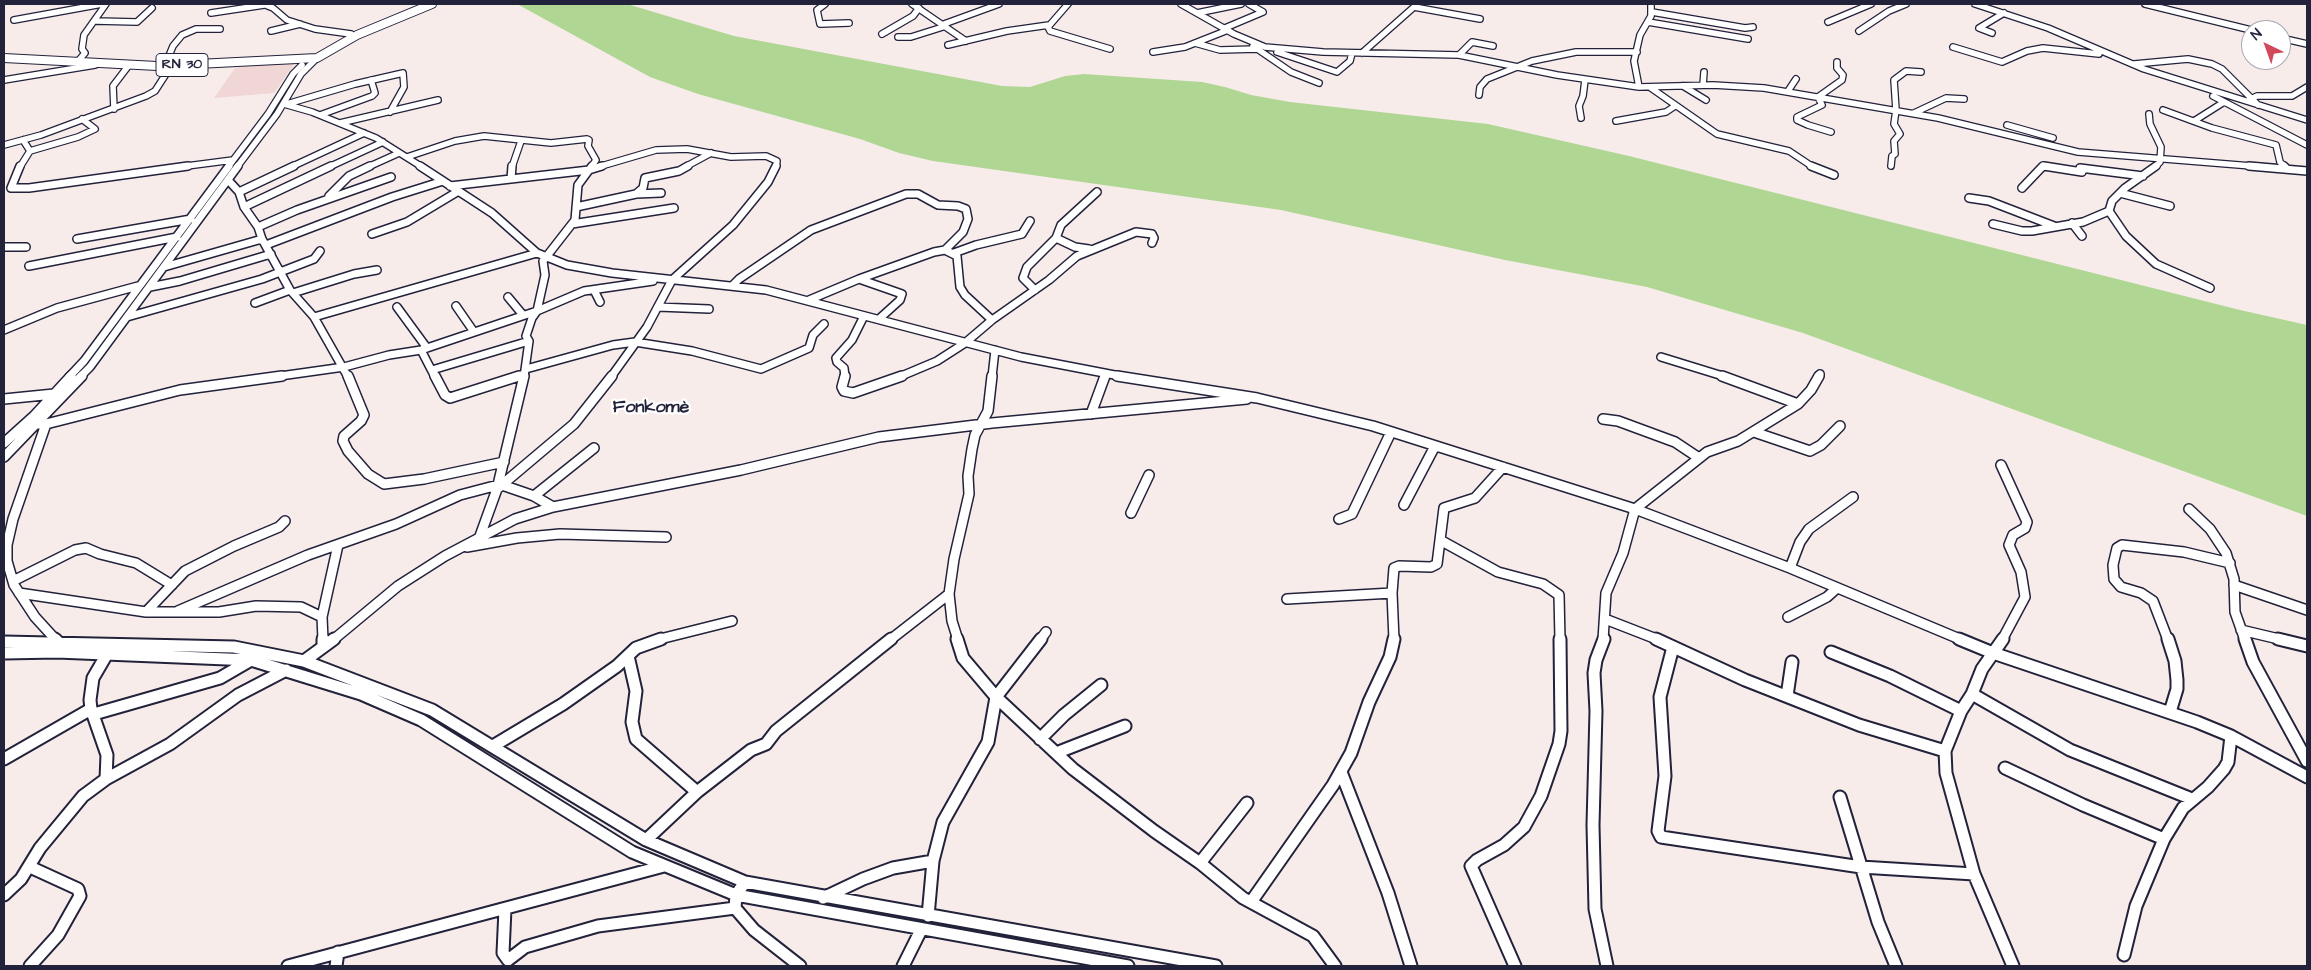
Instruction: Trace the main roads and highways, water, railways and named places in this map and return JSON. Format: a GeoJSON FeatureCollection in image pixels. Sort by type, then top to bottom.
{"type":"FeatureCollection","features":[{"type":"Feature","properties":{"kind":"main road","name":"RN 30"},"geometry":{"type":"LineString","coordinates":[[48,60],[166,63],[315,56],[351,34],[425,4]]}},
{"type":"Feature","properties":{"kind":"main road","name":"RN 30"},"geometry":{"type":"LineString","coordinates":[[4,58],[98,64],[178,65],[315,56],[357,35],[432,4]]}},
{"type":"Feature","properties":{"kind":"district","name":"Fonkomè"},"geometry":{"type":"Point","coordinates":[651,408]}}]}
